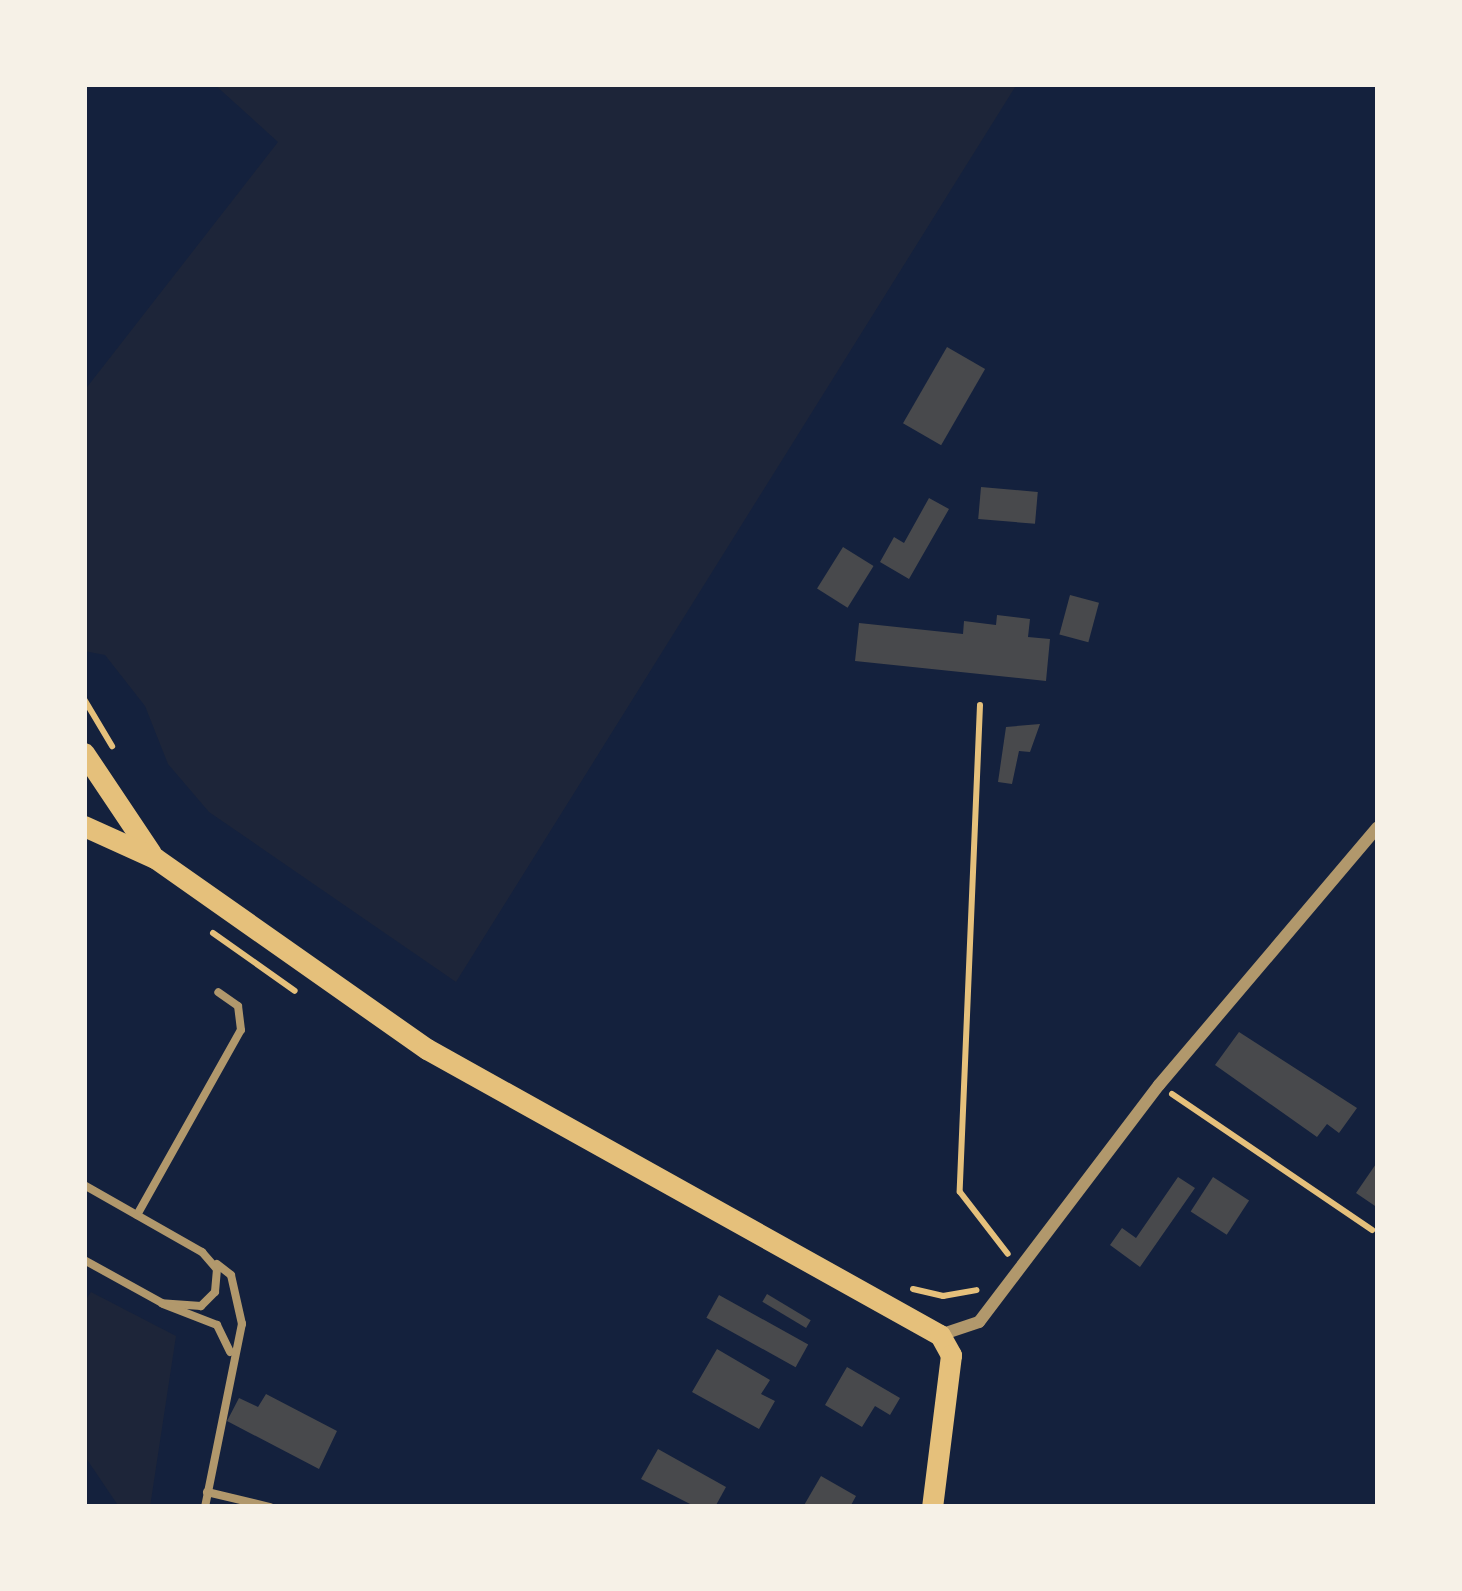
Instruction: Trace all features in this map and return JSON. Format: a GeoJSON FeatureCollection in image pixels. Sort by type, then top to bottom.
{"type":"FeatureCollection","features":[{"type":"Feature","properties":{"kind":"main road"},"geometry":{"type":"LineString","coordinates":[[84,753],[155,858]]}},
{"type":"Feature","properties":{"kind":"main road"},"geometry":{"type":"LineString","coordinates":[[84,826],[155,858],[427,1049],[940,1335],[951,1355],[932,1507]]}},
{"type":"Feature","properties":{"kind":"street"},"geometry":{"type":"LineString","coordinates":[[940,1335],[979,1322],[1159,1085],[1378,827]]}},
{"type":"Feature","properties":{"kind":"lane"},"geometry":{"type":"LineString","coordinates":[[137,1215],[241,1030],[238,1006],[218,992]]}},
{"type":"Feature","properties":{"kind":"lane"},"geometry":{"type":"LineString","coordinates":[[84,1185],[231,1276],[242,1314],[230,1352],[205,1507]]}},
{"type":"Feature","properties":{"kind":"lane"},"geometry":{"type":"LineString","coordinates":[[84,1260],[162,1303],[217,1325],[230,1352]]}},
{"type":"Feature","properties":{"kind":"lane"},"geometry":{"type":"LineString","coordinates":[[162,1303],[206,1304],[215,1292],[214,1262]]}},
{"type":"Feature","properties":{"kind":"lane"},"geometry":{"type":"LineString","coordinates":[[207,1492],[270,1507]]}},
{"type":"Feature","properties":{"kind":"path"},"geometry":{"type":"LineString","coordinates":[[84,699],[115,752]]}},
{"type":"Feature","properties":{"kind":"path"},"geometry":{"type":"LineString","coordinates":[[980,705],[960,1192],[1022,1270]]}},
{"type":"Feature","properties":{"kind":"path"},"geometry":{"type":"LineString","coordinates":[[1159,1085],[1372,1230]]}},
{"type":"Feature","properties":{"kind":"path"},"geometry":{"type":"LineString","coordinates":[[902,1286],[944,1296],[982,1289],[994,1303]]}},
{"type":"Feature","properties":{"kind":"shaded area"},"geometry":{"type":"Polygon","coordinates":[[[214,84],[1017,84],[456,982],[209,812],[168,764],[145,706],[105,655],[84,651],[84,391],[278,142],[214,84]]]}},
{"type":"Feature","properties":{"kind":"shaded area"},"geometry":{"type":"Polygon","coordinates":[[[91,1292],[176,1336],[150,1507],[119,1507],[84,1455],[84,1302],[91,1292]]]}},
{"type":"Feature","properties":{"kind":"building"},"geometry":{"type":"Polygon","coordinates":[[[947,347],[985,369],[941,445],[903,423],[947,347]]]}},
{"type":"Feature","properties":{"kind":"building"},"geometry":{"type":"Polygon","coordinates":[[[981,487],[1038,492],[1035,524],[978,519],[981,487]]]}},
{"type":"Feature","properties":{"kind":"building"},"geometry":{"type":"Polygon","coordinates":[[[929,498],[949,509],[909,579],[880,562],[894,537],[904,543],[929,498]]]}},
{"type":"Feature","properties":{"kind":"building"},"geometry":{"type":"Polygon","coordinates":[[[843,547],[874,566],[848,608],[817,589],[843,547]]]}},
{"type":"Feature","properties":{"kind":"building"},"geometry":{"type":"Polygon","coordinates":[[[1070,595],[1099,603],[1088,642],[1059,635],[1070,595]]]}},
{"type":"Feature","properties":{"kind":"building"},"geometry":{"type":"Polygon","coordinates":[[[997,615],[1030,619],[1028,637],[1050,639],[1046,681],[855,661],[859,623],[963,634],[964,621],[996,625],[997,615]]]}},
{"type":"Feature","properties":{"kind":"building"},"geometry":{"type":"Polygon","coordinates":[[[1040,724],[1030,752],[1019,751],[1012,784],[998,782],[1006,727],[1040,724]]]}},
{"type":"Feature","properties":{"kind":"building"},"geometry":{"type":"Polygon","coordinates":[[[1239,1032],[1357,1108],[1339,1133],[1327,1124],[1317,1137],[1215,1065],[1239,1032]]]}},
{"type":"Feature","properties":{"kind":"building"},"geometry":{"type":"Polygon","coordinates":[[[1378,1161],[1378,1208],[1356,1193],[1378,1161]]]}},
{"type":"Feature","properties":{"kind":"building"},"geometry":{"type":"Polygon","coordinates":[[[1178,1177],[1195,1188],[1140,1267],[1110,1245],[1122,1228],[1136,1238],[1178,1177]]]}},
{"type":"Feature","properties":{"kind":"building"},"geometry":{"type":"Polygon","coordinates":[[[1213,1177],[1249,1200],[1227,1235],[1191,1211],[1213,1177]]]}},
{"type":"Feature","properties":{"kind":"building"},"geometry":{"type":"Polygon","coordinates":[[[767,1294],[811,1320],[806,1328],[762,1302],[767,1294]]]}},
{"type":"Feature","properties":{"kind":"building"},"geometry":{"type":"Polygon","coordinates":[[[719,1295],[808,1344],[796,1367],[706,1318],[719,1295]]]}},
{"type":"Feature","properties":{"kind":"building"},"geometry":{"type":"Polygon","coordinates":[[[717,1349],[770,1380],[761,1394],[775,1401],[759,1429],[692,1392],[717,1349]]]}},
{"type":"Feature","properties":{"kind":"building"},"geometry":{"type":"Polygon","coordinates":[[[847,1367],[900,1398],[890,1415],[875,1406],[862,1427],[825,1405],[847,1367]]]}},
{"type":"Feature","properties":{"kind":"building"},"geometry":{"type":"Polygon","coordinates":[[[266,1394],[337,1431],[319,1469],[227,1421],[239,1398],[258,1407],[266,1394]]]}},
{"type":"Feature","properties":{"kind":"building"},"geometry":{"type":"Polygon","coordinates":[[[658,1449],[726,1487],[715,1507],[696,1507],[641,1479],[658,1449]]]}},
{"type":"Feature","properties":{"kind":"building"},"geometry":{"type":"Polygon","coordinates":[[[821,1476],[856,1496],[850,1507],[803,1507],[821,1476]]]}}]}
